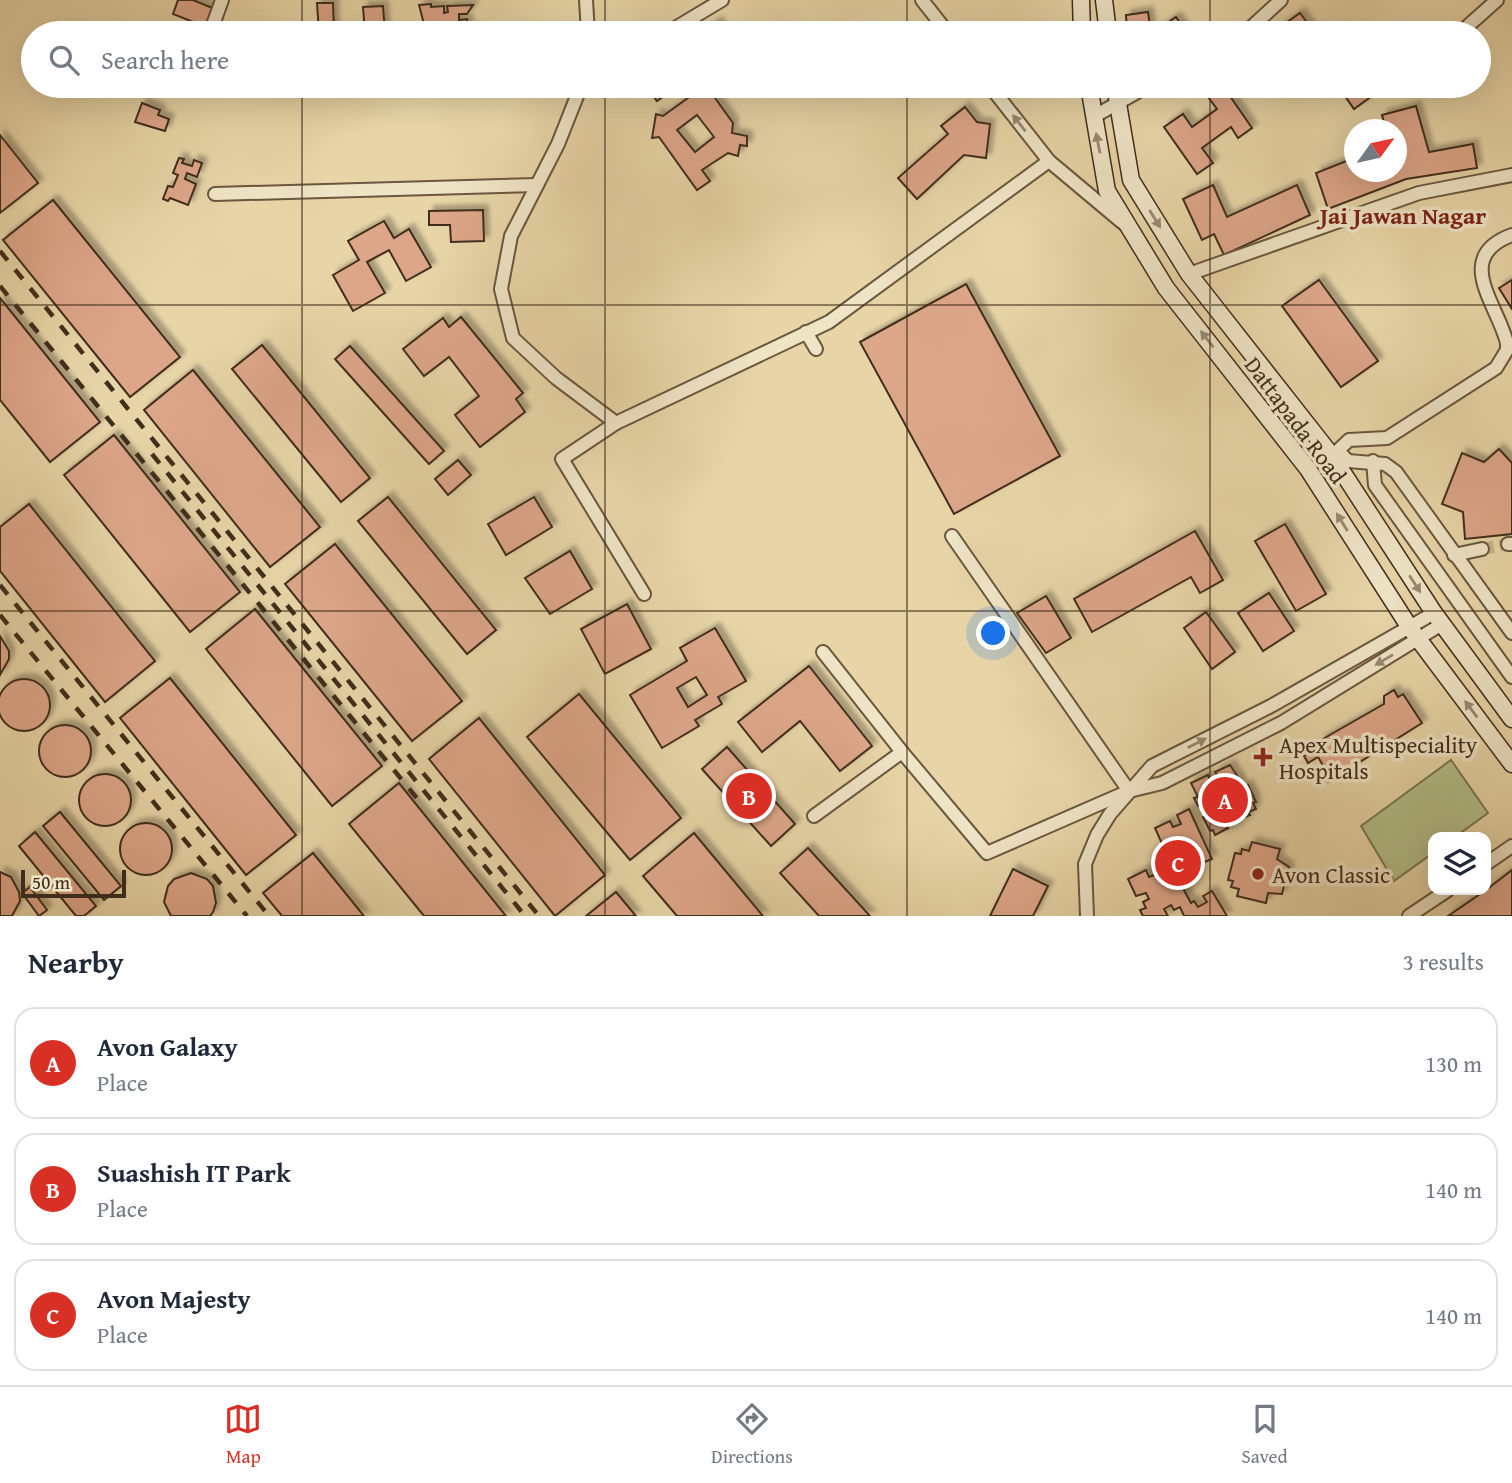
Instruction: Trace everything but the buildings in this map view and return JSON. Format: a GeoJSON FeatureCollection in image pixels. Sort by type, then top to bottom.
{"type":"FeatureCollection","features":[{"type":"Feature","properties":{"kind":"main road"},"geometry":{"type":"LineString","coordinates":[[1081,0],[1082,21]]}},
{"type":"Feature","properties":{"kind":"main road"},"geometry":{"type":"LineString","coordinates":[[1104,0],[1107,21]]}},
{"type":"Feature","properties":{"kind":"main road","name":"Dattapada Road"},"geometry":{"type":"LineString","coordinates":[[1091,98],[1107,191],[1166,288],[1308,469],[1414,633],[1512,764]]}},
{"type":"Feature","properties":{"kind":"main road"},"geometry":{"type":"LineString","coordinates":[[1117,98],[1131,180],[1189,274],[1336,454],[1438,619],[1512,719]]}},
{"type":"Feature","properties":{"kind":"street"},"geometry":{"type":"LineString","coordinates":[[214,21],[222,0]]}},
{"type":"Feature","properties":{"kind":"street"},"geometry":{"type":"LineString","coordinates":[[586,0],[587,21]]}},
{"type":"Feature","properties":{"kind":"street"},"geometry":{"type":"LineString","coordinates":[[687,21],[722,0]]}},
{"type":"Feature","properties":{"kind":"street"},"geometry":{"type":"LineString","coordinates":[[922,0],[939,21]]}},
{"type":"Feature","properties":{"kind":"street"},"geometry":{"type":"LineString","coordinates":[[1258,21],[1281,0]]}},
{"type":"Feature","properties":{"kind":"street"},"geometry":{"type":"LineString","coordinates":[[1473,21],[1497,0]]}},
{"type":"Feature","properties":{"kind":"street"},"geometry":{"type":"LineString","coordinates":[[575,98],[558,144],[510,236],[501,289],[513,338],[556,378],[616,423]]}},
{"type":"Feature","properties":{"kind":"street"},"geometry":{"type":"LineString","coordinates":[[999,98],[1049,161],[1130,229]]}},
{"type":"Feature","properties":{"kind":"street"},"geometry":{"type":"LineString","coordinates":[[1093,117],[1112,98]]}},
{"type":"Feature","properties":{"kind":"street"},"geometry":{"type":"LineString","coordinates":[[644,594],[562,459],[616,423],[829,322],[1049,161]]}},
{"type":"Feature","properties":{"kind":"street"},"geometry":{"type":"LineString","coordinates":[[1189,274],[1419,193],[1512,175]]}},
{"type":"Feature","properties":{"kind":"street"},"geometry":{"type":"LineString","coordinates":[[215,194],[537,185]]}},
{"type":"Feature","properties":{"kind":"street"},"geometry":{"type":"LineString","coordinates":[[1512,235],[1500,239],[1487,251],[1481,263],[1486,293],[1505,337],[1507,350],[1503,359],[1485,376],[1388,438],[1349,440],[1336,454],[1348,461],[1385,464],[1396,472],[1512,633]]}},
{"type":"Feature","properties":{"kind":"street"},"geometry":{"type":"LineString","coordinates":[[806,332],[816,349]]}},
{"type":"Feature","properties":{"kind":"street"},"geometry":{"type":"LineString","coordinates":[[1373,461],[1375,485],[1512,677]]}},
{"type":"Feature","properties":{"kind":"street"},"geometry":{"type":"LineString","coordinates":[[952,536],[1129,791]]}},
{"type":"Feature","properties":{"kind":"street"},"geometry":{"type":"LineString","coordinates":[[1454,555],[1482,549]]}},
{"type":"Feature","properties":{"kind":"street"},"geometry":{"type":"LineString","coordinates":[[1087,916],[1085,864],[1104,824],[1152,766],[1438,619]]}},
{"type":"Feature","properties":{"kind":"street"},"geometry":{"type":"LineString","coordinates":[[823,652],[987,853],[1129,791],[1162,783],[1281,723],[1414,633]]}},
{"type":"Feature","properties":{"kind":"street"},"geometry":{"type":"LineString","coordinates":[[1271,706],[1281,723]]}},
{"type":"Feature","properties":{"kind":"street"},"geometry":{"type":"LineString","coordinates":[[814,816],[902,752]]}},
{"type":"Feature","properties":{"kind":"street"},"geometry":{"type":"LineString","coordinates":[[1168,758],[1177,775]]}},
{"type":"Feature","properties":{"kind":"street"},"geometry":{"type":"LineString","coordinates":[[1491,861],[1512,846]]}},
{"type":"Feature","properties":{"kind":"street"},"geometry":{"type":"LineString","coordinates":[[1409,916],[1424,912],[1443,895]]}},
{"type":"Feature","properties":{"kind":"green space"},"geometry":{"type":"Polygon","coordinates":[[[1451,760],[1488,813],[1462,832],[1428,832],[1428,857],[1394,881],[1361,826],[1451,760]]]}},
{"type":"Feature","properties":{"kind":"tunnel"},"geometry":{"type":"LineString","coordinates":[[1482,549],[1508,544]]}},
{"type":"Feature","properties":{"kind":"railway"},"geometry":{"type":"LineString","coordinates":[[0,251],[539,916]]}},
{"type":"Feature","properties":{"kind":"railway"},"geometry":{"type":"LineString","coordinates":[[0,286],[424,807]]}},
{"type":"Feature","properties":{"kind":"railway"},"geometry":{"type":"LineString","coordinates":[[152,454],[525,916]]}},
{"type":"Feature","properties":{"kind":"railway"},"geometry":{"type":"LineString","coordinates":[[0,585],[269,916]]}},
{"type":"Feature","properties":{"kind":"railway"},"geometry":{"type":"LineString","coordinates":[[0,615],[247,916]]}},
{"type":"Feature","properties":{"kind":"place","name":"Apex Multispeciality Hospitals"},"geometry":{"type":"Point","coordinates":[1263,757]}},
{"type":"Feature","properties":{"kind":"place","name":"Suashish IT Park"},"geometry":{"type":"Point","coordinates":[749,796]}},
{"type":"Feature","properties":{"kind":"place","name":"Avon Galaxy"},"geometry":{"type":"Point","coordinates":[1225,800]}},
{"type":"Feature","properties":{"kind":"place","name":"Avon Majesty"},"geometry":{"type":"Point","coordinates":[1178,863]}},
{"type":"Feature","properties":{"kind":"place","name":"Avon Classic"},"geometry":{"type":"Point","coordinates":[1258,874]}},
{"type":"Feature","properties":{"kind":"district","name":"Jai Jawan Nagar"},"geometry":{"type":"Point","coordinates":[1403,215]}}]}
